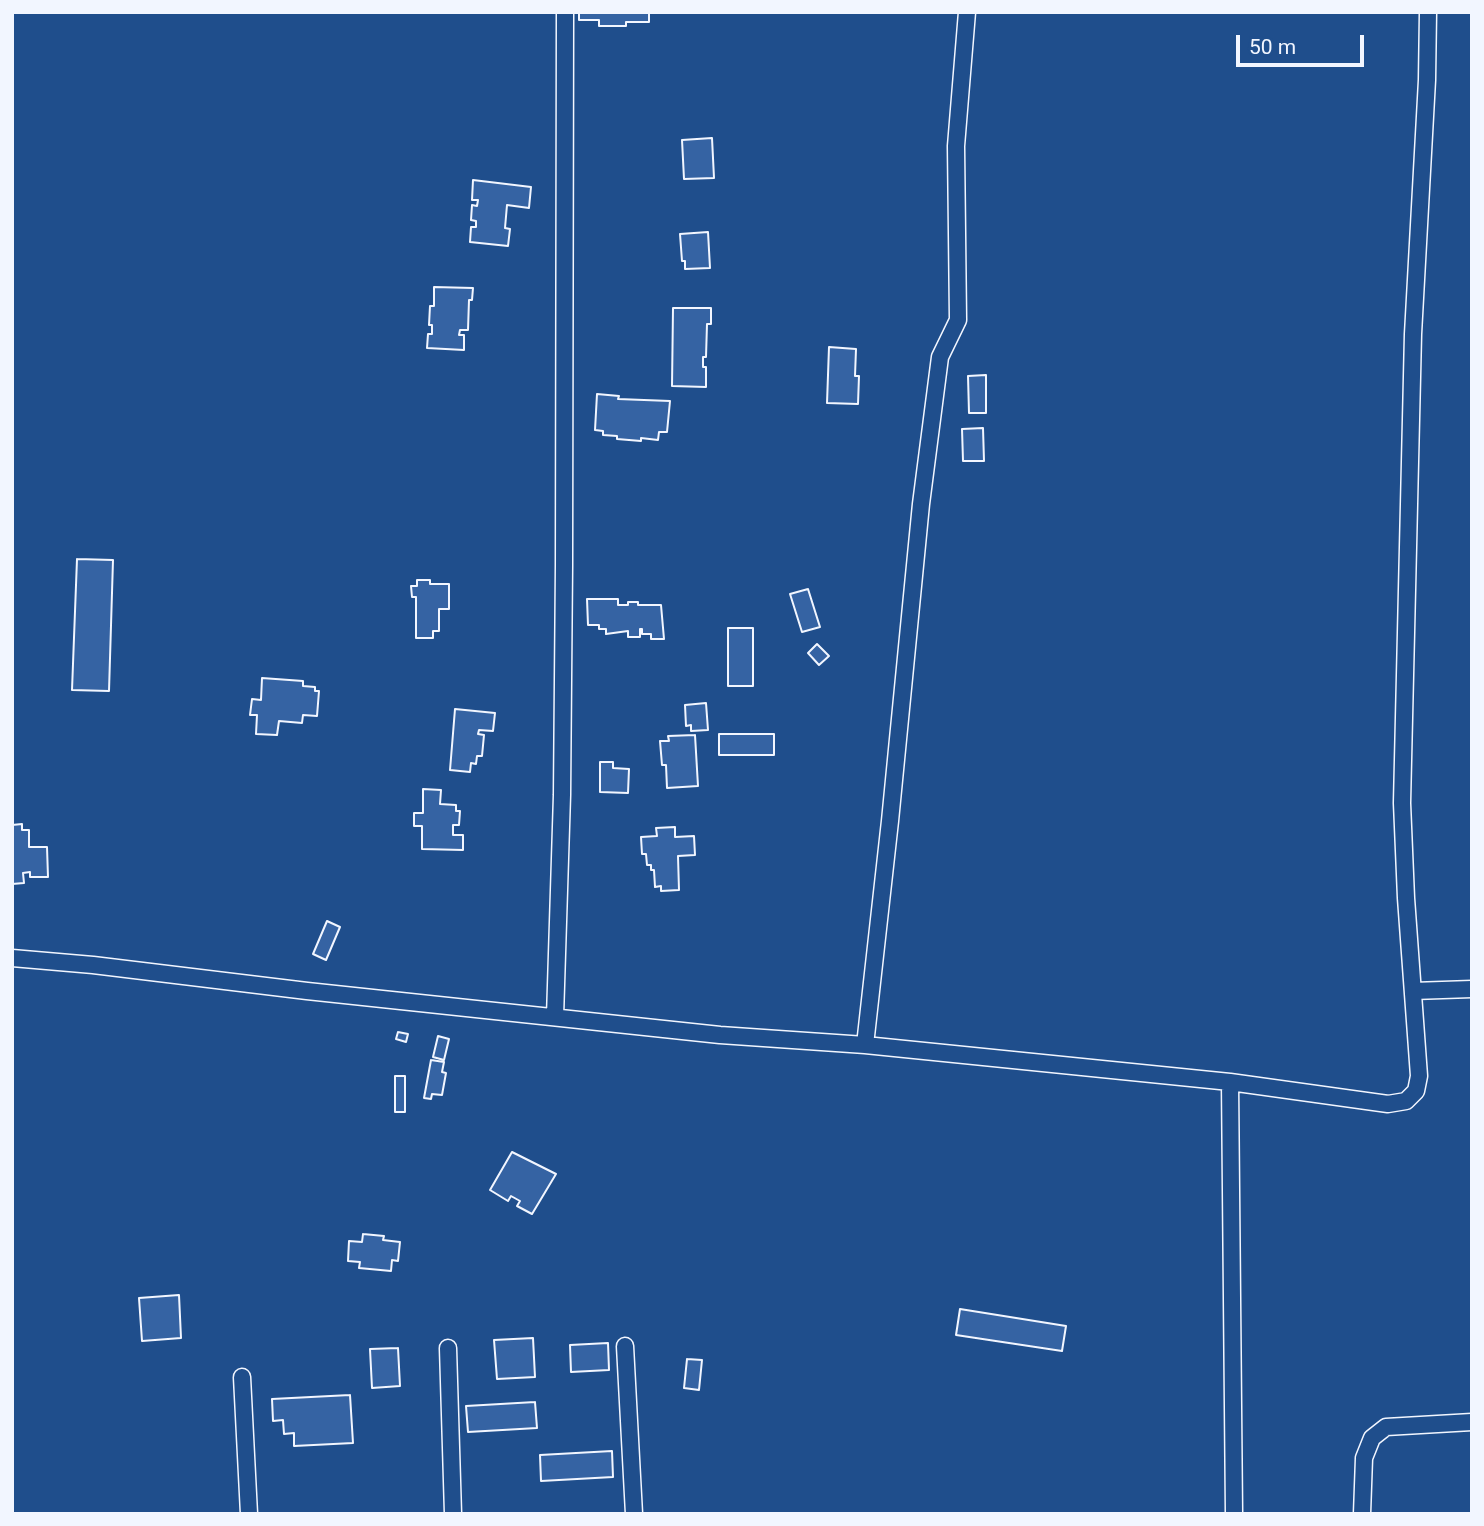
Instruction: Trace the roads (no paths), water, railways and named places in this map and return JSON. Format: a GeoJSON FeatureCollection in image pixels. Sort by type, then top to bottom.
{"type":"FeatureCollection","features":[{"type":"Feature","properties":{"kind":"street"},"geometry":{"type":"LineString","coordinates":[[555,1017],[562,796],[565,12]]}},
{"type":"Feature","properties":{"kind":"street"},"geometry":{"type":"LineString","coordinates":[[865,1045],[936,384],[940,357],[958,320],[956,146],[967,12]]}},
{"type":"Feature","properties":{"kind":"street"},"geometry":{"type":"LineString","coordinates":[[12,958],[720,1035],[865,1045],[1230,1082],[1388,1104],[1406,1101],[1416,1091],[1419,1076],[1402,803],[1413,334],[1427,80],[1428,12]]}},
{"type":"Feature","properties":{"kind":"street"},"geometry":{"type":"LineString","coordinates":[[1413,991],[1472,989]]}},
{"type":"Feature","properties":{"kind":"street"},"geometry":{"type":"LineString","coordinates":[[1230,1082],[1234,1514]]}},
{"type":"Feature","properties":{"kind":"street"},"geometry":{"type":"LineString","coordinates":[[625,1346],[634,1514]]}},
{"type":"Feature","properties":{"kind":"street"},"geometry":{"type":"LineString","coordinates":[[448,1348],[453,1514]]}},
{"type":"Feature","properties":{"kind":"street"},"geometry":{"type":"LineString","coordinates":[[243,1377],[250,1514]]}},
{"type":"Feature","properties":{"kind":"street"},"geometry":{"type":"LineString","coordinates":[[1362,1514],[1364,1458],[1372,1438],[1385,1427],[1472,1422]]}}]}
